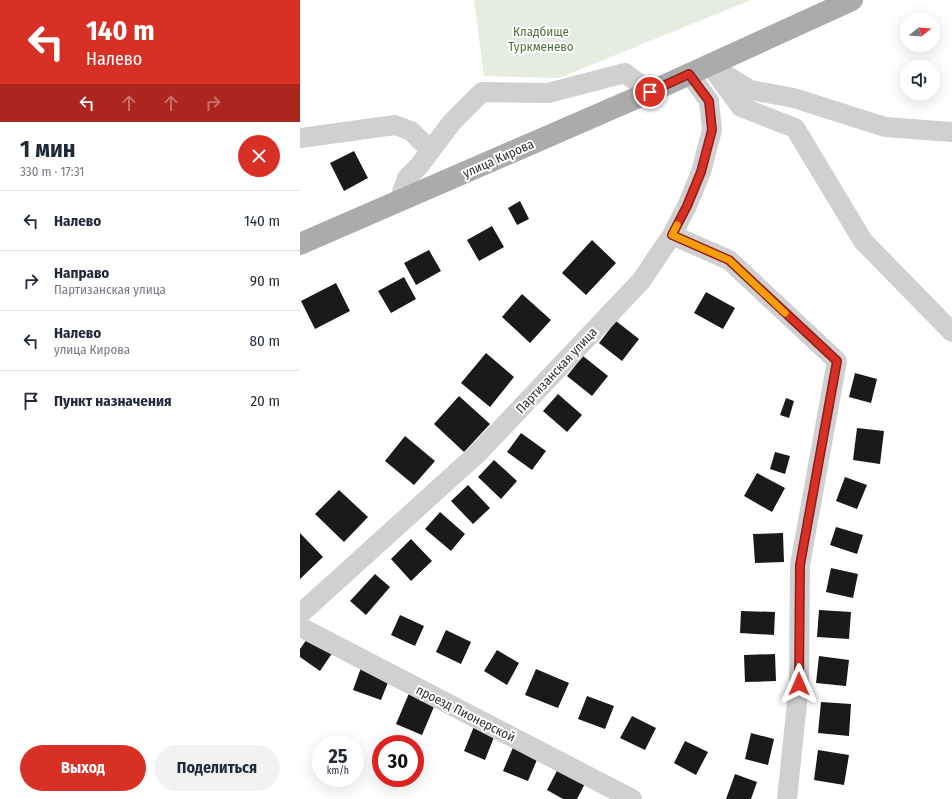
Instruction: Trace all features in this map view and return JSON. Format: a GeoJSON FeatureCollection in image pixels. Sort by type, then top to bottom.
{"type":"FeatureCollection","features":[{"type":"Feature","properties":{"kind":"main road","name":"улица Кирова"},"geometry":{"type":"LineString","coordinates":[[300,244],[650,92],[852,0]]}},
{"type":"Feature","properties":{"kind":"street"},"geometry":{"type":"LineString","coordinates":[[698,70],[750,90],[794,98],[885,127],[952,132]]}},
{"type":"Feature","properties":{"kind":"street"},"geometry":{"type":"LineString","coordinates":[[698,70],[741,107],[795,128],[863,241],[952,332]]}},
{"type":"Feature","properties":{"kind":"street","name":"Партизанская улица"},"geometry":{"type":"LineString","coordinates":[[300,614],[478,453],[641,282],[672,235],[687,206],[701,172],[712,130],[709,101],[698,70]]}},
{"type":"Feature","properties":{"kind":"street"},"geometry":{"type":"LineString","coordinates":[[399,201],[407,178],[419,166],[452,122],[482,92],[548,93],[625,73],[650,92]]}},
{"type":"Feature","properties":{"kind":"street"},"geometry":{"type":"LineString","coordinates":[[300,138],[395,126],[411,131],[430,150]]}},
{"type":"Feature","properties":{"kind":"street"},"geometry":{"type":"LineString","coordinates":[[672,235],[729,260],[837,361],[800,565],[799,684],[788,799]]}},
{"type":"Feature","properties":{"kind":"street","name":"проезд Пионерской"},"geometry":{"type":"LineString","coordinates":[[300,627],[632,799]]}},
{"type":"Feature","properties":{"kind":"green space","name":"Кладбище Туркменево"},"geometry":{"type":"Polygon","coordinates":[[[474,0],[751,0],[559,78],[484,76],[474,0]]]}},
{"type":"Feature","properties":{"kind":"building"},"geometry":{"type":"Polygon","coordinates":[[[354,151],[368,178],[344,191],[330,163],[354,151]]]}},
{"type":"Feature","properties":{"kind":"building"},"geometry":{"type":"Polygon","coordinates":[[[520,201],[529,219],[517,225],[508,208],[520,201]]]}},
{"type":"Feature","properties":{"kind":"building"},"geometry":{"type":"Polygon","coordinates":[[[492,226],[504,247],[479,261],[467,240],[492,226]]]}},
{"type":"Feature","properties":{"kind":"building"},"geometry":{"type":"Polygon","coordinates":[[[592,240],[616,263],[586,295],[562,273],[592,240]]]}},
{"type":"Feature","properties":{"kind":"building"},"geometry":{"type":"Polygon","coordinates":[[[429,250],[441,271],[416,285],[404,263],[429,250]]]}},
{"type":"Feature","properties":{"kind":"building"},"geometry":{"type":"Polygon","coordinates":[[[404,277],[416,299],[391,313],[378,291],[404,277]]]}},
{"type":"Feature","properties":{"kind":"building"},"geometry":{"type":"Polygon","coordinates":[[[336,283],[350,311],[315,329],[301,301],[336,283]]]}},
{"type":"Feature","properties":{"kind":"building"},"geometry":{"type":"Polygon","coordinates":[[[706,292],[735,308],[723,329],[694,313],[706,292]]]}},
{"type":"Feature","properties":{"kind":"building"},"geometry":{"type":"Polygon","coordinates":[[[522,294],[551,320],[530,343],[502,317],[522,294]]]}},
{"type":"Feature","properties":{"kind":"building"},"geometry":{"type":"Polygon","coordinates":[[[616,321],[639,339],[622,361],[599,343],[616,321]]]}},
{"type":"Feature","properties":{"kind":"building"},"geometry":{"type":"Polygon","coordinates":[[[486,353],[514,377],[490,407],[461,383],[486,353]]]}},
{"type":"Feature","properties":{"kind":"building"},"geometry":{"type":"Polygon","coordinates":[[[583,356],[608,376],[592,396],[567,376],[583,356]]]}},
{"type":"Feature","properties":{"kind":"building"},"geometry":{"type":"Polygon","coordinates":[[[855,373],[877,379],[871,403],[849,397],[855,373]]]}},
{"type":"Feature","properties":{"kind":"building"},"geometry":{"type":"Polygon","coordinates":[[[558,394],[582,415],[567,432],[543,411],[558,394]]]}},
{"type":"Feature","properties":{"kind":"building"},"geometry":{"type":"Polygon","coordinates":[[[459,396],[490,424],[464,452],[434,424],[459,396]]]}},
{"type":"Feature","properties":{"kind":"building"},"geometry":{"type":"Polygon","coordinates":[[[786,398],[794,401],[789,418],[780,415],[786,398]]]}},
{"type":"Feature","properties":{"kind":"building"},"geometry":{"type":"Polygon","coordinates":[[[857,428],[884,431],[880,464],[853,460],[857,428]]]}},
{"type":"Feature","properties":{"kind":"building"},"geometry":{"type":"Polygon","coordinates":[[[521,433],[546,451],[532,470],[507,452],[521,433]]]}},
{"type":"Feature","properties":{"kind":"building"},"geometry":{"type":"Polygon","coordinates":[[[405,436],[435,461],[414,485],[385,461],[405,436]]]}},
{"type":"Feature","properties":{"kind":"building"},"geometry":{"type":"Polygon","coordinates":[[[775,452],[790,456],[785,474],[770,469],[775,452]]]}},
{"type":"Feature","properties":{"kind":"building"},"geometry":{"type":"Polygon","coordinates":[[[494,460],[517,481],[501,499],[478,477],[494,460]]]}},
{"type":"Feature","properties":{"kind":"building"},"geometry":{"type":"Polygon","coordinates":[[[757,473],[785,488],[772,512],[744,496],[757,473]]]}},
{"type":"Feature","properties":{"kind":"building"},"geometry":{"type":"Polygon","coordinates":[[[845,477],[867,485],[857,509],[836,501],[845,477]]]}},
{"type":"Feature","properties":{"kind":"building"},"geometry":{"type":"Polygon","coordinates":[[[468,485],[490,508],[473,524],[451,501],[468,485]]]}},
{"type":"Feature","properties":{"kind":"building"},"geometry":{"type":"Polygon","coordinates":[[[339,490],[368,517],[344,542],[315,514],[339,490]]]}},
{"type":"Feature","properties":{"kind":"building"},"geometry":{"type":"Polygon","coordinates":[[[440,512],[465,534],[451,551],[425,529],[440,512]]]}},
{"type":"Feature","properties":{"kind":"building"},"geometry":{"type":"Polygon","coordinates":[[[836,527],[863,535],[857,554],[830,545],[836,527]]]}},
{"type":"Feature","properties":{"kind":"building"},"geometry":{"type":"Polygon","coordinates":[[[300,533],[323,557],[300,579],[300,533]]]}},
{"type":"Feature","properties":{"kind":"building"},"geometry":{"type":"Polygon","coordinates":[[[783,533],[784,562],[755,563],[753,534],[783,533]]]}},
{"type":"Feature","properties":{"kind":"building"},"geometry":{"type":"Polygon","coordinates":[[[411,539],[432,561],[411,581],[391,559],[411,539]]]}},
{"type":"Feature","properties":{"kind":"building"},"geometry":{"type":"Polygon","coordinates":[[[831,568],[858,574],[853,598],[826,592],[831,568]]]}},
{"type":"Feature","properties":{"kind":"building"},"geometry":{"type":"Polygon","coordinates":[[[375,574],[390,587],[366,615],[350,601],[375,574]]]}},
{"type":"Feature","properties":{"kind":"building"},"geometry":{"type":"Polygon","coordinates":[[[819,610],[851,612],[849,639],[817,637],[819,610]]]}},
{"type":"Feature","properties":{"kind":"building"},"geometry":{"type":"Polygon","coordinates":[[[741,611],[775,612],[774,635],[740,633],[741,611]]]}},
{"type":"Feature","properties":{"kind":"building"},"geometry":{"type":"Polygon","coordinates":[[[400,615],[424,626],[415,646],[391,635],[400,615]]]}},
{"type":"Feature","properties":{"kind":"building"},"geometry":{"type":"Polygon","coordinates":[[[446,630],[471,642],[461,664],[436,652],[446,630]]]}},
{"type":"Feature","properties":{"kind":"building"},"geometry":{"type":"Polygon","coordinates":[[[312,632],[335,649],[320,671],[300,657],[300,649],[312,632]]]}},
{"type":"Feature","properties":{"kind":"building"},"geometry":{"type":"Polygon","coordinates":[[[497,650],[519,663],[507,685],[484,671],[497,650]]]}},
{"type":"Feature","properties":{"kind":"building"},"geometry":{"type":"Polygon","coordinates":[[[775,654],[776,681],[745,682],[744,655],[775,654]]]}},
{"type":"Feature","properties":{"kind":"building"},"geometry":{"type":"Polygon","coordinates":[[[819,656],[849,660],[846,686],[816,683],[819,656]]]}},
{"type":"Feature","properties":{"kind":"building"},"geometry":{"type":"Polygon","coordinates":[[[362,665],[391,675],[381,700],[353,690],[362,665]]]}},
{"type":"Feature","properties":{"kind":"building"},"geometry":{"type":"Polygon","coordinates":[[[536,669],[569,683],[558,708],[525,695],[536,669]]]}},
{"type":"Feature","properties":{"kind":"building"},"geometry":{"type":"Polygon","coordinates":[[[410,691],[436,702],[422,735],[396,724],[410,691]]]}},
{"type":"Feature","properties":{"kind":"building"},"geometry":{"type":"Polygon","coordinates":[[[587,696],[614,706],[605,729],[578,719],[587,696]]]}},
{"type":"Feature","properties":{"kind":"building"},"geometry":{"type":"Polygon","coordinates":[[[821,702],[851,704],[849,736],[818,733],[821,702]]]}},
{"type":"Feature","properties":{"kind":"building"},"geometry":{"type":"Polygon","coordinates":[[[632,716],[656,728],[645,750],[620,738],[632,716]]]}},
{"type":"Feature","properties":{"kind":"building"},"geometry":{"type":"Polygon","coordinates":[[[475,724],[496,732],[485,760],[464,751],[475,724]]]}},
{"type":"Feature","properties":{"kind":"building"},"geometry":{"type":"Polygon","coordinates":[[[751,733],[774,739],[768,765],[745,759],[751,733]]]}},
{"type":"Feature","properties":{"kind":"building"},"geometry":{"type":"Polygon","coordinates":[[[685,741],[708,752],[696,775],[674,763],[685,741]]]}},
{"type":"Feature","properties":{"kind":"building"},"geometry":{"type":"Polygon","coordinates":[[[514,745],[539,755],[528,781],[503,771],[514,745]]]}},
{"type":"Feature","properties":{"kind":"building"},"geometry":{"type":"Polygon","coordinates":[[[818,750],[849,755],[844,785],[814,780],[818,750]]]}},
{"type":"Feature","properties":{"kind":"building"},"geometry":{"type":"Polygon","coordinates":[[[561,763],[588,778],[577,799],[563,799],[547,790],[561,763]]]}},
{"type":"Feature","properties":{"kind":"building"},"geometry":{"type":"Polygon","coordinates":[[[735,774],[757,782],[751,799],[726,799],[735,774]]]}},
{"type":"Feature","properties":{"kind":"slow traffic"},"geometry":{"type":"LineString","coordinates":[[677,225],[672,235],[729,260],[785,313]]}},
{"type":"Feature","properties":{"kind":"route"},"geometry":{"type":"LineString","coordinates":[[650,92],[689,74],[709,101],[712,130],[701,172],[687,206],[672,235],[729,260],[837,361],[800,565],[799,684]]}}]}
